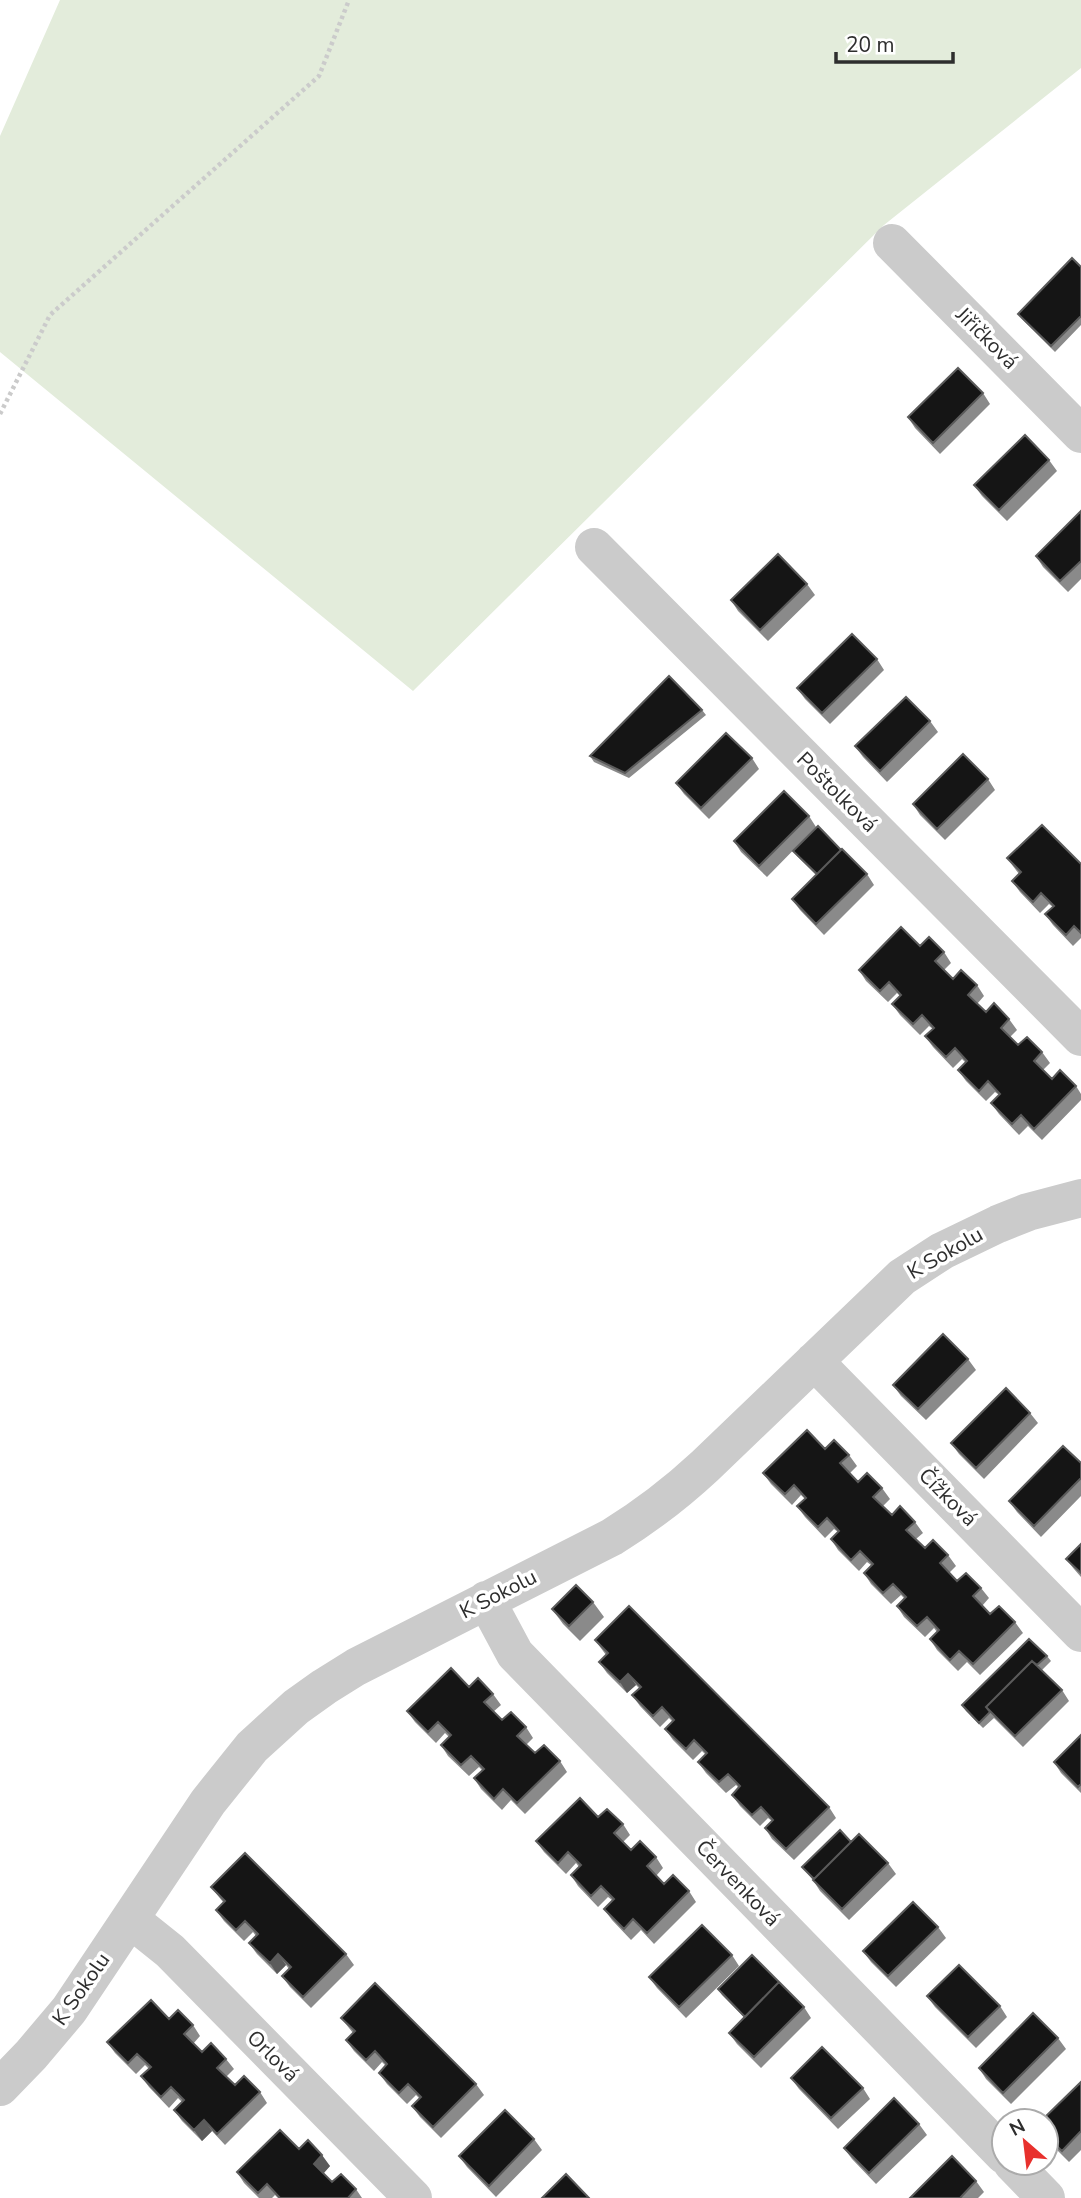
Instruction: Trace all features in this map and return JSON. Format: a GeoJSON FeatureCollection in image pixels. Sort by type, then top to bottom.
{"type":"FeatureCollection","features":[{"type":"Feature","properties":{"kind":"street","name":"Jiřičková"},"geometry":{"type":"LineString","coordinates":[[892,243],[1081,434]]}},
{"type":"Feature","properties":{"kind":"street","name":"Poštolková"},"geometry":{"type":"LineString","coordinates":[[594,547],[1081,1037]]}},
{"type":"Feature","properties":{"kind":"street","name":"K Sokolu"},"geometry":{"type":"LineString","coordinates":[[0,2087],[69,2010],[222,1784],[272,1727],[305,1700],[356,1667],[642,1519],[675,1494],[902,1277],[942,1251],[998,1224],[1028,1212],[1081,1198]]}},
{"type":"Feature","properties":{"kind":"street","name":"Čížková"},"geometry":{"type":"LineString","coordinates":[[814,1361],[1081,1633]]}},
{"type":"Feature","properties":{"kind":"street","name":"Červenková"},"geometry":{"type":"LineString","coordinates":[[486,1600],[514,1654],[990,2141]]}},
{"type":"Feature","properties":{"kind":"street","name":"Orlová"},"geometry":{"type":"LineString","coordinates":[[130,1919],[170,1951],[413,2198]]}},
{"type":"Feature","properties":{"kind":"street"},"geometry":{"type":"LineString","coordinates":[[1026,2177],[1046,2198]]}},
{"type":"Feature","properties":{"kind":"path"},"geometry":{"type":"LineString","coordinates":[[0,414],[50,315],[319,76],[349,0]]}},
{"type":"Feature","properties":{"kind":"green space"},"geometry":{"type":"Polygon","coordinates":[[[60,0],[1081,0],[1081,68],[884,225],[413,691],[0,352],[0,136],[60,0]]]}},
{"type":"Feature","properties":{"kind":"building"},"geometry":{"type":"Polygon","coordinates":[[[1072,258],[1081,267],[1081,316],[1051,346],[1018,314],[1072,258]]]}},
{"type":"Feature","properties":{"kind":"building"},"geometry":{"type":"Polygon","coordinates":[[[958,368],[983,393],[933,443],[908,417],[958,368]]]}},
{"type":"Feature","properties":{"kind":"building"},"geometry":{"type":"Polygon","coordinates":[[[1025,435],[1049,460],[999,510],[974,485],[1025,435]]]}},
{"type":"Feature","properties":{"kind":"building"},"geometry":{"type":"Polygon","coordinates":[[[1081,511],[1081,561],[1060,581],[1036,556],[1081,511]]]}},
{"type":"Feature","properties":{"kind":"building"},"geometry":{"type":"Polygon","coordinates":[[[778,554],[807,584],[760,630],[731,600],[778,554]]]}},
{"type":"Feature","properties":{"kind":"building"},"geometry":{"type":"Polygon","coordinates":[[[852,634],[877,659],[822,713],[797,688],[852,634]]]}},
{"type":"Feature","properties":{"kind":"building"},"geometry":{"type":"Polygon","coordinates":[[[669,676],[702,710],[625,773],[590,756],[669,676]]]}},
{"type":"Feature","properties":{"kind":"building"},"geometry":{"type":"Polygon","coordinates":[[[906,697],[930,721],[880,771],[855,746],[906,697]]]}},
{"type":"Feature","properties":{"kind":"building"},"geometry":{"type":"Polygon","coordinates":[[[726,733],[752,758],[701,808],[676,783],[726,733]]]}},
{"type":"Feature","properties":{"kind":"building"},"geometry":{"type":"Polygon","coordinates":[[[963,754],[988,779],[937,829],[913,804],[963,754]]]}},
{"type":"Feature","properties":{"kind":"building"},"geometry":{"type":"Polygon","coordinates":[[[784,791],[809,816],[759,866],[734,841],[784,791]]]}},
{"type":"Feature","properties":{"kind":"building"},"geometry":{"type":"Polygon","coordinates":[[[1042,825],[1081,864],[1081,933],[1074,926],[1066,935],[1045,914],[1054,906],[1041,893],[1033,902],[1012,881],[1021,872],[1007,858],[1042,825]]]}},
{"type":"Feature","properties":{"kind":"building"},"geometry":{"type":"Polygon","coordinates":[[[818,826],[841,850],[817,874],[793,851],[818,826]]]}},
{"type":"Feature","properties":{"kind":"building"},"geometry":{"type":"Polygon","coordinates":[[[842,849],[867,874],[816,924],[792,899],[842,849]]]}},
{"type":"Feature","properties":{"kind":"building"},"geometry":{"type":"Polygon","coordinates":[[[901,927],[920,946],[929,937],[944,952],[935,961],[953,979],[961,970],[977,985],[968,995],[986,1012],[994,1003],[1009,1019],[1001,1028],[1018,1045],[1027,1037],[1042,1052],[1034,1061],[1052,1079],[1060,1070],[1076,1086],[1034,1129],[1021,1115],[1012,1124],[991,1103],[1000,1094],[988,1081],[979,1091],[958,1070],[967,1061],[955,1048],[946,1057],[925,1036],[934,1028],[922,1015],[913,1024],[892,1004],[901,995],[889,982],[880,991],[859,970],[901,927]]]}},
{"type":"Feature","properties":{"kind":"building"},"geometry":{"type":"Polygon","coordinates":[[[943,1334],[968,1359],[918,1409],[893,1385],[943,1334]]]}},
{"type":"Feature","properties":{"kind":"building"},"geometry":{"type":"Polygon","coordinates":[[[1006,1388],[1030,1413],[976,1468],[951,1443],[1006,1388]]]}},
{"type":"Feature","properties":{"kind":"building"},"geometry":{"type":"Polygon","coordinates":[[[807,1430],[825,1449],[834,1440],[849,1455],[840,1463],[858,1482],[867,1473],[882,1488],[873,1497],[892,1515],[900,1506],[915,1522],[906,1530],[925,1548],[933,1540],[948,1555],[940,1563],[957,1581],[966,1573],[981,1588],[973,1596],[990,1614],[999,1606],[1015,1622],[973,1664],[959,1651],[950,1660],[930,1639],[939,1630],[927,1617],[917,1626],[897,1606],[906,1597],[893,1584],[883,1593],[864,1573],[873,1564],[860,1551],[851,1560],[831,1539],[839,1531],[827,1518],[818,1527],[797,1506],[806,1498],[794,1485],[785,1494],[763,1473],[807,1430]]]}},
{"type":"Feature","properties":{"kind":"building"},"geometry":{"type":"Polygon","coordinates":[[[1063,1446],[1081,1463],[1081,1478],[1034,1526],[1009,1501],[1063,1446]]]}},
{"type":"Feature","properties":{"kind":"building"},"geometry":{"type":"Polygon","coordinates":[[[1081,1544],[1081,1573],[1066,1559],[1081,1544]]]}},
{"type":"Feature","properties":{"kind":"building"},"geometry":{"type":"Polygon","coordinates":[[[576,1585],[593,1602],[569,1626],[552,1609],[576,1585]]]}},
{"type":"Feature","properties":{"kind":"building"},"geometry":{"type":"Polygon","coordinates":[[[629,1606],[829,1807],[786,1849],[765,1828],[773,1820],[761,1807],[752,1815],[732,1795],[740,1786],[728,1774],[719,1782],[698,1762],[707,1753],[694,1740],[686,1749],[665,1729],[674,1720],[662,1707],[653,1716],[632,1695],[641,1687],[628,1674],[620,1682],[599,1662],[608,1653],[595,1640],[629,1606]]]}},
{"type":"Feature","properties":{"kind":"building"},"geometry":{"type":"Polygon","coordinates":[[[1029,1639],[1047,1656],[1037,1665],[1032,1661],[986,1707],[990,1712],[979,1723],[962,1705],[1029,1639]]]}},
{"type":"Feature","properties":{"kind":"building"},"geometry":{"type":"Polygon","coordinates":[[[1032,1661],[1062,1690],[1015,1736],[986,1707],[1032,1661]]]}},
{"type":"Feature","properties":{"kind":"building"},"geometry":{"type":"Polygon","coordinates":[[[451,1668],[469,1687],[478,1678],[493,1694],[484,1702],[502,1720],[511,1712],[526,1727],[517,1736],[535,1753],[544,1745],[560,1761],[517,1803],[503,1789],[494,1799],[474,1778],[484,1769],[471,1756],[461,1765],[441,1745],[451,1735],[438,1722],[428,1732],[407,1711],[451,1668]]]}},
{"type":"Feature","properties":{"kind":"building"},"geometry":{"type":"Polygon","coordinates":[[[1081,1735],[1081,1784],[1078,1787],[1054,1762],[1081,1735]]]}},
{"type":"Feature","properties":{"kind":"building"},"geometry":{"type":"Polygon","coordinates":[[[580,1798],[598,1817],[607,1809],[623,1824],[614,1833],[631,1850],[640,1841],[656,1857],[647,1866],[664,1884],[673,1875],[689,1891],[647,1933],[633,1919],[624,1929],[604,1909],[614,1899],[601,1886],[591,1896],[571,1875],[581,1865],[568,1852],[558,1863],[536,1841],[580,1798]]]}},
{"type":"Feature","properties":{"kind":"building"},"geometry":{"type":"Polygon","coordinates":[[[840,1830],[851,1842],[814,1879],[802,1867],[840,1830]]]}},
{"type":"Feature","properties":{"kind":"building"},"geometry":{"type":"Polygon","coordinates":[[[859,1834],[888,1863],[842,1909],[813,1880],[859,1834]]]}},
{"type":"Feature","properties":{"kind":"building"},"geometry":{"type":"Polygon","coordinates":[[[245,1853],[346,1954],[303,1997],[282,1976],[291,1967],[278,1954],[270,1963],[249,1943],[258,1934],[245,1921],[236,1930],[216,1910],[225,1901],[211,1887],[245,1853]]]}},
{"type":"Feature","properties":{"kind":"building"},"geometry":{"type":"Polygon","coordinates":[[[913,1902],[938,1927],[888,1976],[863,1951],[913,1902]]]}},
{"type":"Feature","properties":{"kind":"building"},"geometry":{"type":"Polygon","coordinates":[[[702,1925],[732,1955],[679,2007],[649,1977],[702,1925]]]}},
{"type":"Feature","properties":{"kind":"building"},"geometry":{"type":"Polygon","coordinates":[[[752,1955],[779,1982],[745,2017],[718,1989],[752,1955]]]}},
{"type":"Feature","properties":{"kind":"building"},"geometry":{"type":"Polygon","coordinates":[[[959,1965],[1000,2006],[968,2037],[927,1996],[959,1965]]]}},
{"type":"Feature","properties":{"kind":"building"},"geometry":{"type":"Polygon","coordinates":[[[779,1982],[804,2007],[754,2057],[729,2033],[779,1982]]]}},
{"type":"Feature","properties":{"kind":"building"},"geometry":{"type":"Polygon","coordinates":[[[375,1983],[476,2084],[433,2127],[412,2106],[421,2097],[408,2084],[399,2093],[379,2073],[387,2064],[375,2051],[366,2060],[346,2040],[355,2031],[341,2018],[375,1983]]]}},
{"type":"Feature","properties":{"kind":"building"},"geometry":{"type":"Polygon","coordinates":[[[151,2000],[169,2019],[178,2010],[193,2025],[184,2034],[202,2052],[211,2043],[226,2059],[217,2068],[235,2085],[244,2076],[260,2092],[217,2134],[204,2120],[194,2130],[174,2110],[184,2100],[171,2087],[161,2097],[141,2076],[151,2067],[137,2054],[128,2063],[107,2042],[151,2000]]]}},
{"type":"Feature","properties":{"kind":"building"},"geometry":{"type":"Polygon","coordinates":[[[1033,2013],[1058,2038],[1003,2093],[979,2068],[1033,2013]]]}},
{"type":"Feature","properties":{"kind":"building"},"geometry":{"type":"Polygon","coordinates":[[[822,2047],[863,2088],[831,2118],[791,2078],[822,2047]]]}},
{"type":"Feature","properties":{"kind":"building"},"geometry":{"type":"Polygon","coordinates":[[[1081,2082],[1081,2131],[1062,2151],[1060,2107],[1055,2107],[1081,2082]]]}},
{"type":"Feature","properties":{"kind":"building"},"geometry":{"type":"Polygon","coordinates":[[[894,2098],[919,2124],[869,2173],[844,2148],[894,2098]]]}},
{"type":"Feature","properties":{"kind":"building"},"geometry":{"type":"Polygon","coordinates":[[[505,2110],[534,2139],[489,2186],[459,2156],[505,2110]]]}},
{"type":"Feature","properties":{"kind":"building"},"geometry":{"type":"Polygon","coordinates":[[[280,2130],[299,2149],[308,2140],[322,2155],[314,2164],[332,2182],[341,2174],[356,2189],[348,2198],[280,2198],[267,2184],[258,2193],[237,2172],[280,2130]]]}},
{"type":"Feature","properties":{"kind":"building"},"geometry":{"type":"Polygon","coordinates":[[[952,2156],[976,2181],[960,2198],[910,2198],[952,2156]]]}},
{"type":"Feature","properties":{"kind":"building"},"geometry":{"type":"Polygon","coordinates":[[[566,2174],[589,2198],[542,2198],[566,2174]]]}}]}
